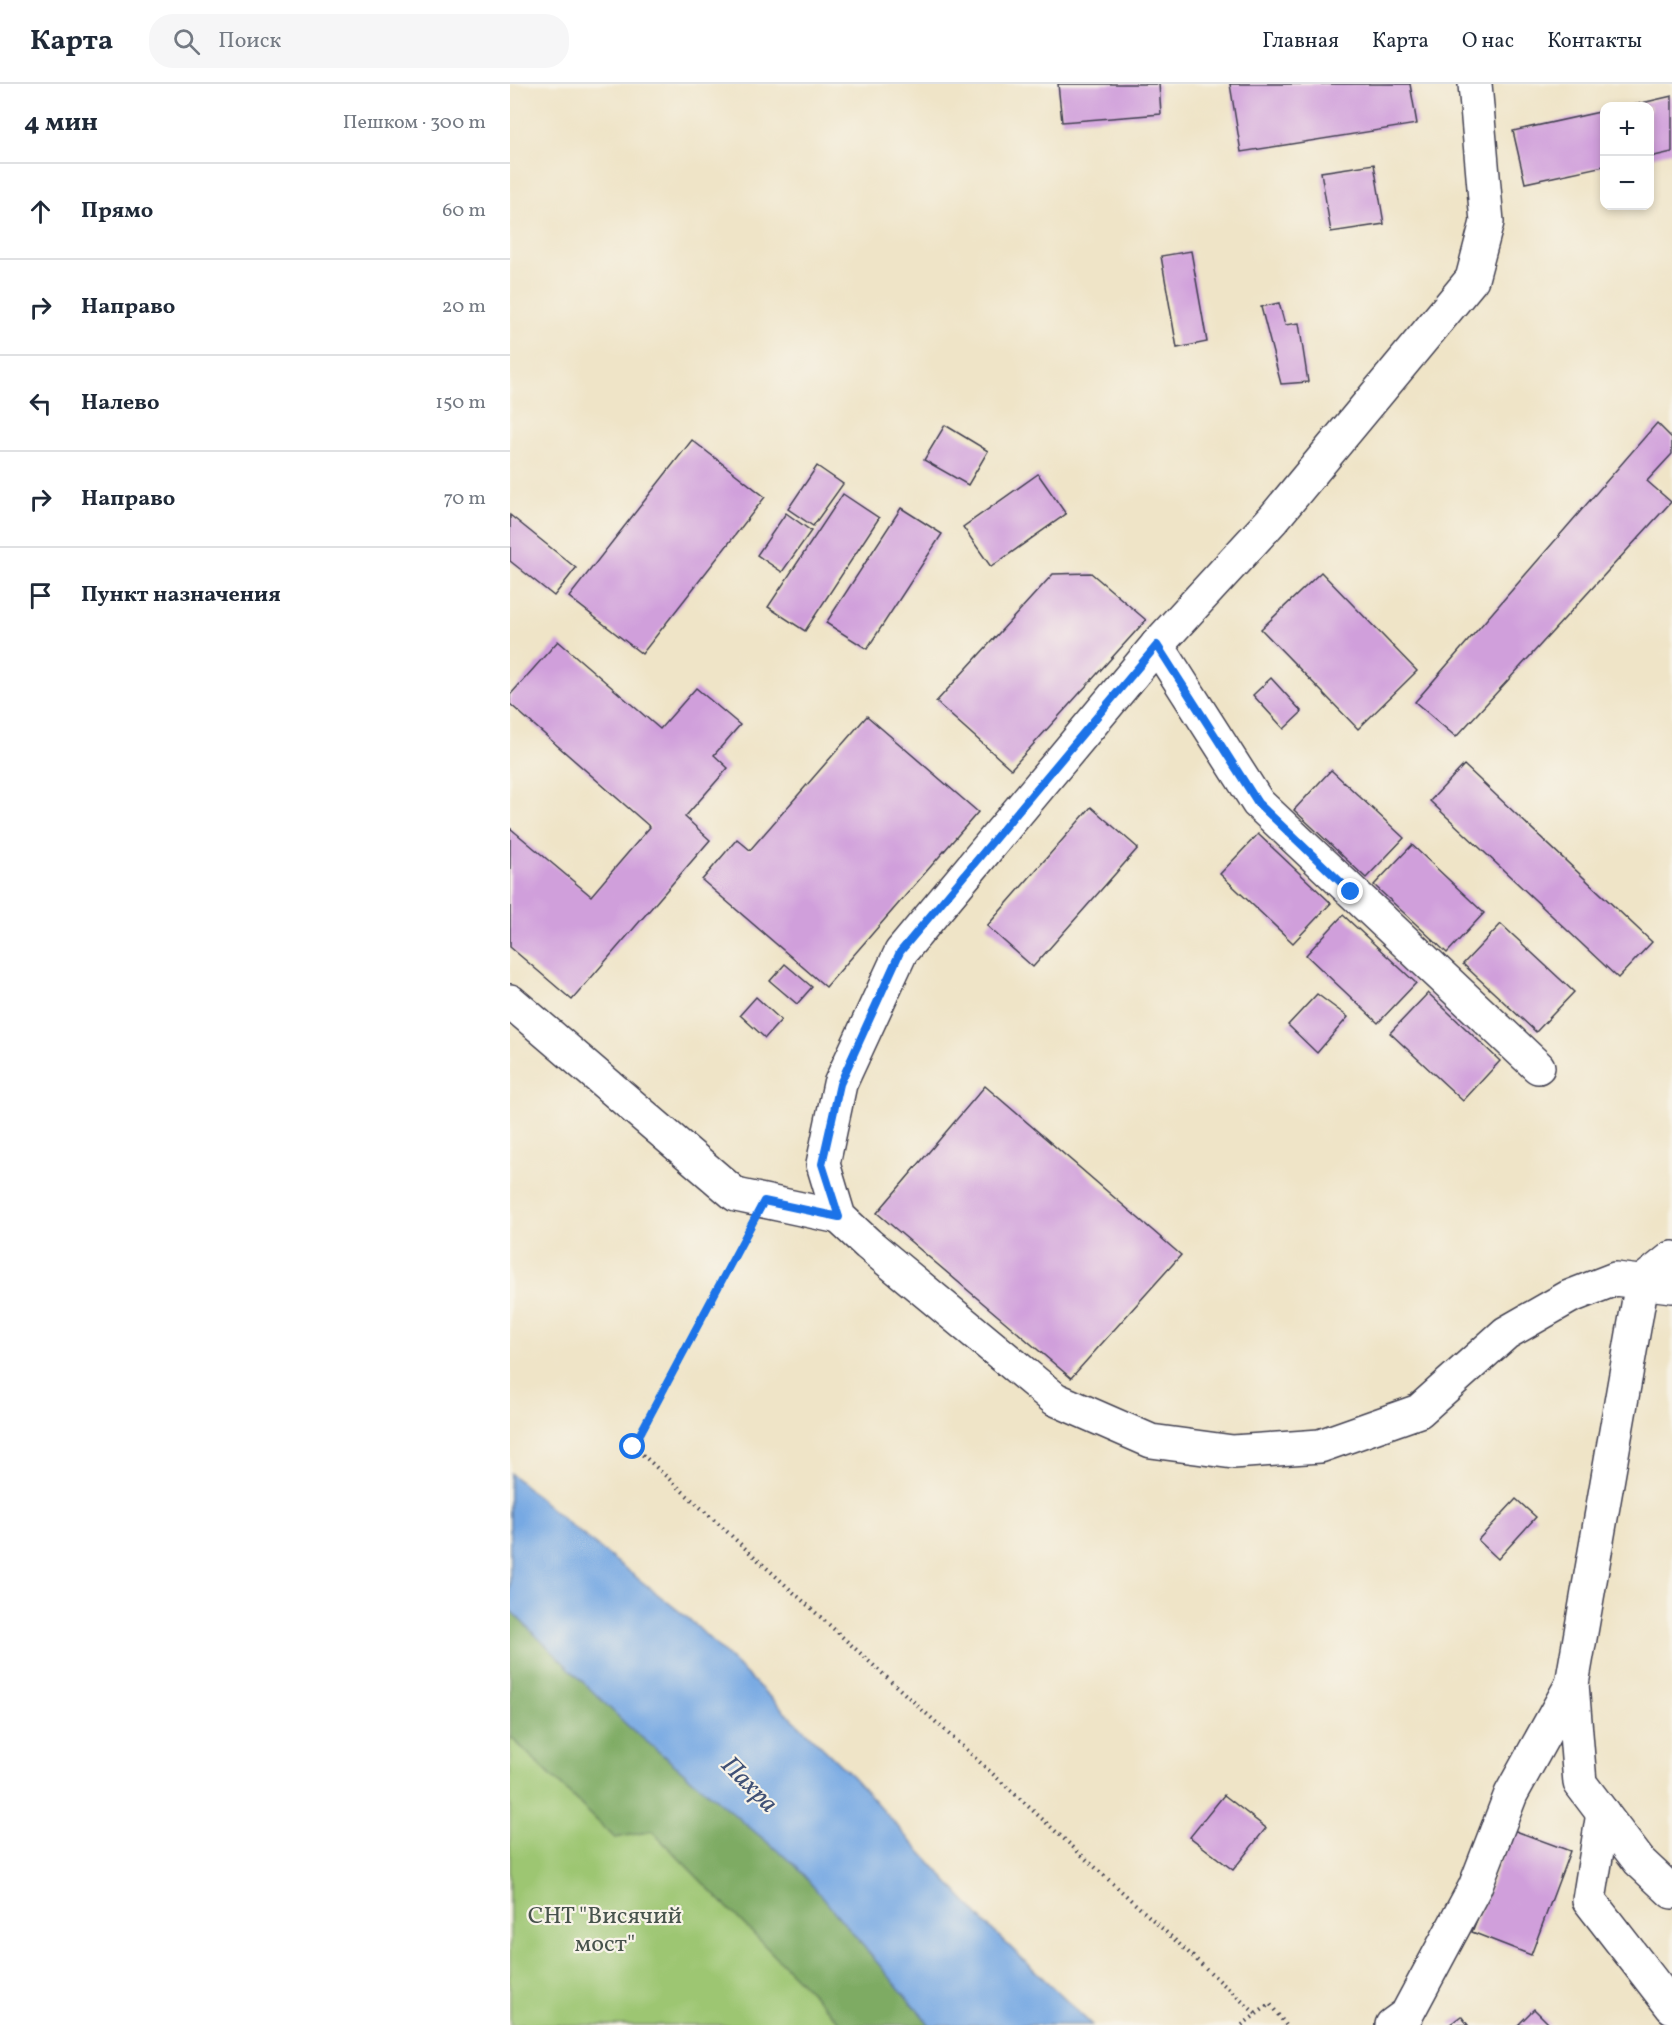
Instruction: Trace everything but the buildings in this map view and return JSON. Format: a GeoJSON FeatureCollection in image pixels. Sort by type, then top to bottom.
{"type":"FeatureCollection","features":[{"type":"Feature","properties":{"kind":"street"},"geometry":{"type":"LineString","coordinates":[[1475,84],[1488,222],[1472,279],[1275,518],[1157,645],[900,952],[840,1084],[822,1164],[839,1217],[868,1244],[1055,1400],[1151,1441],[1233,1452],[1320,1446],[1419,1411],[1506,1333],[1569,1297],[1615,1279],[1657,1284]]}},
{"type":"Feature","properties":{"kind":"street"},"geometry":{"type":"LineString","coordinates":[[1157,645],[1258,803],[1538,1067]]}},
{"type":"Feature","properties":{"kind":"street"},"geometry":{"type":"LineString","coordinates":[[510,1001],[736,1195],[839,1217]]}},
{"type":"Feature","properties":{"kind":"street"},"geometry":{"type":"LineString","coordinates":[[1672,1258],[1657,1284],[1572,1684],[1580,1783],[1639,1861],[1672,1892]]}},
{"type":"Feature","properties":{"kind":"street"},"geometry":{"type":"LineString","coordinates":[[1404,2021],[1475,1887],[1510,1794],[1572,1684]]}},
{"type":"Feature","properties":{"kind":"street"},"geometry":{"type":"LineString","coordinates":[[1603,1813],[1589,1900],[1672,2007]]}},
{"type":"Feature","properties":{"kind":"path"},"geometry":{"type":"LineString","coordinates":[[764,1201],[633,1447],[1256,2014]]}},
{"type":"Feature","properties":{"kind":"path"},"geometry":{"type":"LineString","coordinates":[[1242,2025],[1270,2004],[1286,2025]]}},
{"type":"Feature","properties":{"kind":"green space"},"geometry":{"type":"Polygon","coordinates":[[[510,1610],[628,1726],[796,1866],[930,2025],[843,2025],[652,1831],[615,1838],[510,1736],[510,1610]]]}},
{"type":"Feature","properties":{"kind":"green space","name":"СНТ \"Висячий мост\""},"geometry":{"type":"Polygon","coordinates":[[[510,1736],[615,1838],[652,1831],[843,2025],[510,2025],[510,1736]]]}},
{"type":"Feature","properties":{"kind":"water","name":"Пахра"},"geometry":{"type":"Polygon","coordinates":[[[510,1473],[569,1524],[689,1619],[853,1777],[985,1923],[1092,2025],[930,2025],[796,1866],[628,1726],[510,1610],[510,1473]]]}},
{"type":"Feature","properties":{"kind":"route"},"geometry":{"type":"LineString","coordinates":[[633,1447],[764,1201],[839,1217],[822,1164],[840,1084],[900,952],[1157,645],[1258,803],[1351,892]]}}]}
